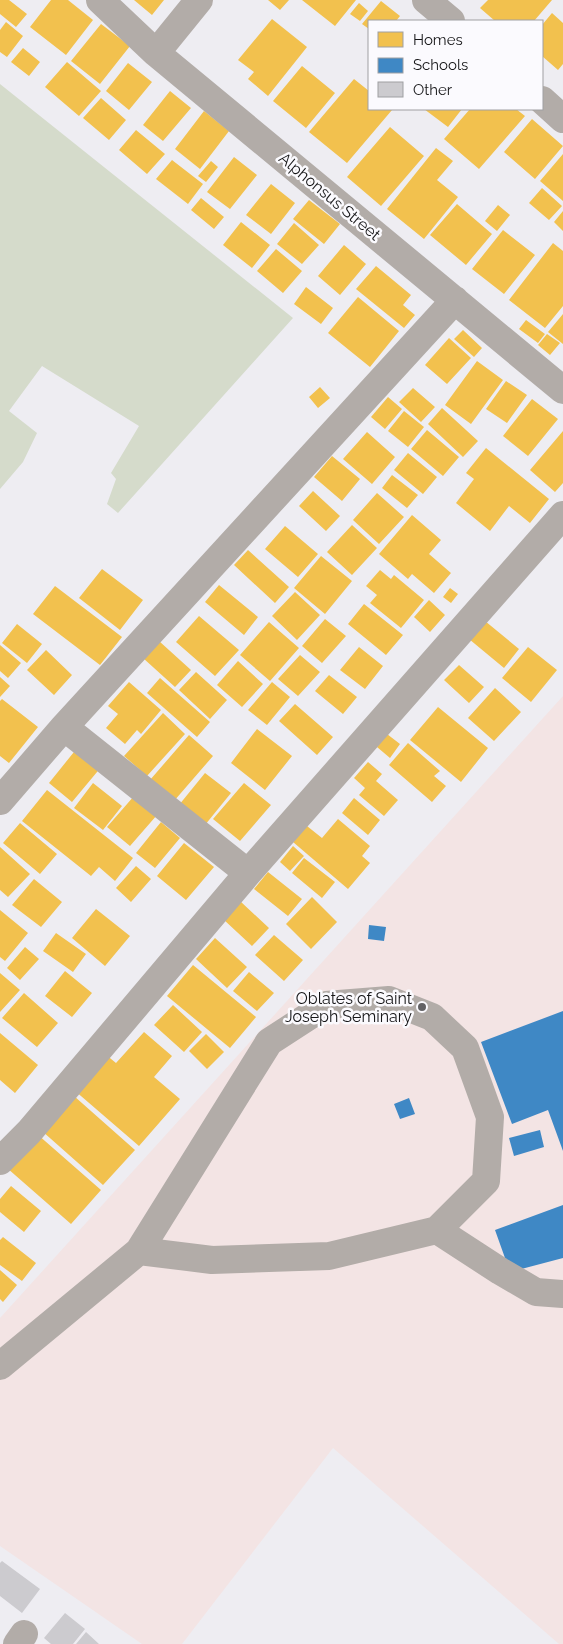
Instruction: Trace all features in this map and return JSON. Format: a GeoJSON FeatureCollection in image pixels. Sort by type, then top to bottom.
{"type":"FeatureCollection","features":[{"type":"Feature","properties":{"kind":"street","name":"Alphonsus Street"},"geometry":{"type":"LineString","coordinates":[[100,0],[156,53],[563,390]]}},
{"type":"Feature","properties":{"kind":"street"},"geometry":{"type":"LineString","coordinates":[[156,53],[199,0]]}},
{"type":"Feature","properties":{"kind":"street"},"geometry":{"type":"LineString","coordinates":[[426,0],[450,20]]}},
{"type":"Feature","properties":{"kind":"street"},"geometry":{"type":"LineString","coordinates":[[543,101],[563,119]]}},
{"type":"Feature","properties":{"kind":"street"},"geometry":{"type":"LineString","coordinates":[[0,801],[64,726],[455,300]]}},
{"type":"Feature","properties":{"kind":"street"},"geometry":{"type":"LineString","coordinates":[[0,1161],[28,1132],[248,873],[563,515]]}},
{"type":"Feature","properties":{"kind":"street"},"geometry":{"type":"LineString","coordinates":[[64,726],[248,873]]}},
{"type":"Feature","properties":{"kind":"street"},"geometry":{"type":"LineString","coordinates":[[0,1366],[139,1251],[269,1042],[326,1005],[389,1000],[432,1017],[465,1048],[490,1117],[486,1181],[437,1230],[329,1256],[212,1260],[139,1251]]}},
{"type":"Feature","properties":{"kind":"street"},"geometry":{"type":"LineString","coordinates":[[437,1230],[536,1292],[563,1294]]}},
{"type":"Feature","properties":{"kind":"shaded area","name":"Oblates of Saint Joseph Seminary"},"geometry":{"type":"Polygon","coordinates":[[[563,696],[563,1644],[559,1644],[333,1448],[182,1644],[142,1644],[0,1546],[0,1318],[563,696]]]}},
{"type":"Feature","properties":{"kind":"green space"},"geometry":{"type":"Polygon","coordinates":[[[0,84],[293,318],[118,513],[107,504],[116,479],[111,473],[139,426],[42,366],[9,411],[37,433],[23,462],[0,489],[0,84]]]}},
{"type":"Feature","properties":{"kind":"building: Homes"},"geometry":{"type":"Polygon","coordinates":[[[0,0],[9,0],[27,14],[16,27],[0,14],[0,0]]]}},
{"type":"Feature","properties":{"kind":"building: Homes"},"geometry":{"type":"Polygon","coordinates":[[[51,0],[68,0],[93,20],[66,55],[30,27],[51,0]]]}},
{"type":"Feature","properties":{"kind":"building: Homes"},"geometry":{"type":"Polygon","coordinates":[[[134,0],[164,0],[152,15],[134,0]]]}},
{"type":"Feature","properties":{"kind":"building: Homes"},"geometry":{"type":"Polygon","coordinates":[[[268,0],[289,0],[280,10],[268,0]]]}},
{"type":"Feature","properties":{"kind":"building: Homes"},"geometry":{"type":"Polygon","coordinates":[[[302,0],[356,0],[335,26],[302,0]]]}},
{"type":"Feature","properties":{"kind":"building: Homes"},"geometry":{"type":"Polygon","coordinates":[[[488,0],[552,0],[535,20],[494,20],[480,8],[488,0]]]}},
{"type":"Feature","properties":{"kind":"building: Homes"},"geometry":{"type":"Polygon","coordinates":[[[381,1],[400,16],[397,20],[368,20],[368,28],[362,24],[381,1]]]}},
{"type":"Feature","properties":{"kind":"building: Homes"},"geometry":{"type":"Polygon","coordinates":[[[359,3],[368,11],[360,21],[350,14],[359,3]]]}},
{"type":"Feature","properties":{"kind":"building: Homes"},"geometry":{"type":"Polygon","coordinates":[[[552,13],[563,23],[563,64],[558,70],[543,57],[543,24],[552,13]]]}},
{"type":"Feature","properties":{"kind":"building: Homes"},"geometry":{"type":"Polygon","coordinates":[[[272,19],[307,47],[268,96],[248,79],[254,72],[238,60],[272,19]]]}},
{"type":"Feature","properties":{"kind":"building: Homes"},"geometry":{"type":"Polygon","coordinates":[[[6,22],[23,36],[7,57],[0,52],[0,30],[6,22]]]}},
{"type":"Feature","properties":{"kind":"building: Homes"},"geometry":{"type":"Polygon","coordinates":[[[101,24],[130,46],[100,84],[71,61],[101,24]]]}},
{"type":"Feature","properties":{"kind":"building: Homes"},"geometry":{"type":"Polygon","coordinates":[[[23,48],[40,62],[29,76],[11,62],[23,48]]]}},
{"type":"Feature","properties":{"kind":"building: Homes"},"geometry":{"type":"Polygon","coordinates":[[[67,62],[101,91],[79,116],[45,87],[67,62]]]}},
{"type":"Feature","properties":{"kind":"building: Homes"},"geometry":{"type":"Polygon","coordinates":[[[128,63],[152,82],[129,110],[106,91],[128,63]]]}},
{"type":"Feature","properties":{"kind":"building: Homes"},"geometry":{"type":"Polygon","coordinates":[[[302,66],[335,93],[306,128],[273,101],[302,66]]]}},
{"type":"Feature","properties":{"kind":"building: Homes"},"geometry":{"type":"Polygon","coordinates":[[[354,79],[368,90],[368,110],[392,110],[347,163],[309,132],[354,79]]]}},
{"type":"Feature","properties":{"kind":"building: Homes"},"geometry":{"type":"Polygon","coordinates":[[[170,91],[191,108],[163,141],[143,125],[170,91]]]}},
{"type":"Feature","properties":{"kind":"building: Homes"},"geometry":{"type":"Polygon","coordinates":[[[101,98],[126,120],[109,140],[83,118],[101,98]]]}},
{"type":"Feature","properties":{"kind":"building: Homes"},"geometry":{"type":"Polygon","coordinates":[[[425,110],[461,110],[448,127],[425,110]]]}},
{"type":"Feature","properties":{"kind":"building: Homes"},"geometry":{"type":"Polygon","coordinates":[[[469,110],[517,110],[525,116],[479,169],[444,139],[469,110]]]}},
{"type":"Feature","properties":{"kind":"building: Homes"},"geometry":{"type":"Polygon","coordinates":[[[204,111],[229,131],[200,169],[175,149],[204,111]]]}},
{"type":"Feature","properties":{"kind":"building: Homes"},"geometry":{"type":"Polygon","coordinates":[[[532,119],[563,146],[535,179],[504,152],[532,119]]]}},
{"type":"Feature","properties":{"kind":"building: Homes"},"geometry":{"type":"Polygon","coordinates":[[[390,127],[424,156],[381,206],[347,177],[390,127]]]}},
{"type":"Feature","properties":{"kind":"building: Homes"},"geometry":{"type":"Polygon","coordinates":[[[136,130],[165,154],[147,174],[119,150],[136,130]]]}},
{"type":"Feature","properties":{"kind":"building: Homes"},"geometry":{"type":"Polygon","coordinates":[[[436,148],[453,161],[437,180],[458,197],[424,239],[387,209],[436,148]]]}},
{"type":"Feature","properties":{"kind":"building: Homes"},"geometry":{"type":"Polygon","coordinates":[[[563,154],[563,201],[540,181],[563,154]]]}},
{"type":"Feature","properties":{"kind":"building: Homes"},"geometry":{"type":"Polygon","coordinates":[[[234,157],[257,175],[230,209],[207,192],[234,157]]]}},
{"type":"Feature","properties":{"kind":"building: Homes"},"geometry":{"type":"Polygon","coordinates":[[[172,160],[203,184],[188,204],[156,179],[172,160]]]}},
{"type":"Feature","properties":{"kind":"building: Homes"},"geometry":{"type":"Polygon","coordinates":[[[211,161],[218,167],[206,182],[198,176],[211,161]]]}},
{"type":"Feature","properties":{"kind":"building: Homes"},"geometry":{"type":"Polygon","coordinates":[[[271,184],[295,203],[271,234],[246,215],[271,184]]]}},
{"type":"Feature","properties":{"kind":"building: Homes"},"geometry":{"type":"Polygon","coordinates":[[[542,188],[562,206],[549,220],[529,203],[542,188]]]}},
{"type":"Feature","properties":{"kind":"building: Homes"},"geometry":{"type":"Polygon","coordinates":[[[201,198],[224,217],[214,229],[191,210],[201,198]]]}},
{"type":"Feature","properties":{"kind":"building: Homes"},"geometry":{"type":"Polygon","coordinates":[[[309,200],[340,224],[324,244],[293,219],[309,200]]]}},
{"type":"Feature","properties":{"kind":"building: Homes"},"geometry":{"type":"Polygon","coordinates":[[[457,204],[492,234],[466,265],[430,235],[457,204]]]}},
{"type":"Feature","properties":{"kind":"building: Homes"},"geometry":{"type":"Polygon","coordinates":[[[498,205],[510,215],[497,231],[485,221],[498,205]]]}},
{"type":"Feature","properties":{"kind":"building: Homes"},"geometry":{"type":"Polygon","coordinates":[[[563,211],[563,231],[554,222],[563,211]]]}},
{"type":"Feature","properties":{"kind":"building: Homes"},"geometry":{"type":"Polygon","coordinates":[[[241,222],[270,245],[252,268],[223,245],[241,222]]]}},
{"type":"Feature","properties":{"kind":"building: Homes"},"geometry":{"type":"Polygon","coordinates":[[[294,223],[319,245],[302,264],[277,244],[294,223]]]}},
{"type":"Feature","properties":{"kind":"building: Homes"},"geometry":{"type":"Polygon","coordinates":[[[503,230],[535,255],[504,294],[472,269],[503,230]]]}},
{"type":"Feature","properties":{"kind":"building: Homes"},"geometry":{"type":"Polygon","coordinates":[[[553,243],[563,251],[563,306],[545,328],[509,300],[553,243]]]}},
{"type":"Feature","properties":{"kind":"building: Homes"},"geometry":{"type":"Polygon","coordinates":[[[344,245],[366,264],[340,295],[318,276],[344,245]]]}},
{"type":"Feature","properties":{"kind":"building: Homes"},"geometry":{"type":"Polygon","coordinates":[[[276,249],[302,271],[283,293],[257,271],[276,249]]]}},
{"type":"Feature","properties":{"kind":"building: Homes"},"geometry":{"type":"Polygon","coordinates":[[[376,266],[411,295],[403,305],[415,315],[404,328],[356,289],[376,266]]]}},
{"type":"Feature","properties":{"kind":"building: Homes"},"geometry":{"type":"Polygon","coordinates":[[[306,287],[333,308],[321,324],[294,304],[306,287]]]}},
{"type":"Feature","properties":{"kind":"building: Homes"},"geometry":{"type":"Polygon","coordinates":[[[358,297],[399,331],[370,367],[328,333],[358,297]]]}},
{"type":"Feature","properties":{"kind":"building: Homes"},"geometry":{"type":"Polygon","coordinates":[[[563,314],[563,344],[548,332],[563,314]]]}},
{"type":"Feature","properties":{"kind":"building: Homes"},"geometry":{"type":"Polygon","coordinates":[[[526,320],[545,334],[538,343],[519,329],[526,320]]]}},
{"type":"Feature","properties":{"kind":"building: Homes"},"geometry":{"type":"Polygon","coordinates":[[[463,330],[482,348],[474,357],[454,339],[463,330]]]}},
{"type":"Feature","properties":{"kind":"building: Homes"},"geometry":{"type":"Polygon","coordinates":[[[547,334],[560,343],[550,355],[538,345],[547,334]]]}},
{"type":"Feature","properties":{"kind":"building: Homes"},"geometry":{"type":"Polygon","coordinates":[[[449,338],[471,358],[447,384],[425,365],[449,338]]]}},
{"type":"Feature","properties":{"kind":"building: Homes"},"geometry":{"type":"Polygon","coordinates":[[[477,361],[503,380],[471,424],[445,405],[477,361]]]}},
{"type":"Feature","properties":{"kind":"building: Homes"},"geometry":{"type":"Polygon","coordinates":[[[506,381],[527,395],[507,423],[486,409],[506,381]]]}},
{"type":"Feature","properties":{"kind":"building: Homes"},"geometry":{"type":"Polygon","coordinates":[[[320,387],[330,398],[318,408],[309,397],[320,387]]]}},
{"type":"Feature","properties":{"kind":"building: Homes"},"geometry":{"type":"Polygon","coordinates":[[[413,388],[435,407],[421,422],[399,402],[413,388]]]}},
{"type":"Feature","properties":{"kind":"building: Homes"},"geometry":{"type":"Polygon","coordinates":[[[388,397],[402,409],[385,429],[371,417],[388,397]]]}},
{"type":"Feature","properties":{"kind":"building: Homes"},"geometry":{"type":"Polygon","coordinates":[[[532,399],[558,419],[528,456],[503,436],[532,399]]]}},
{"type":"Feature","properties":{"kind":"building: Homes"},"geometry":{"type":"Polygon","coordinates":[[[442,408],[478,441],[463,457],[428,424],[442,408]]]}},
{"type":"Feature","properties":{"kind":"building: Homes"},"geometry":{"type":"Polygon","coordinates":[[[404,411],[424,427],[408,447],[388,431],[404,411]]]}},
{"type":"Feature","properties":{"kind":"building: Homes"},"geometry":{"type":"Polygon","coordinates":[[[427,430],[459,457],[443,476],[411,449],[427,430]]]}},
{"type":"Feature","properties":{"kind":"building: Homes"},"geometry":{"type":"Polygon","coordinates":[[[563,431],[563,483],[555,492],[530,470],[563,431]]]}},
{"type":"Feature","properties":{"kind":"building: Homes"},"geometry":{"type":"Polygon","coordinates":[[[367,432],[395,457],[372,484],[343,459],[367,432]]]}},
{"type":"Feature","properties":{"kind":"building: Homes"},"geometry":{"type":"Polygon","coordinates":[[[486,448],[549,499],[530,523],[509,506],[490,531],[456,503],[474,479],[466,473],[486,448]]]}},
{"type":"Feature","properties":{"kind":"building: Homes"},"geometry":{"type":"Polygon","coordinates":[[[408,453],[437,477],[423,494],[394,470],[408,453]]]}},
{"type":"Feature","properties":{"kind":"building: Homes"},"geometry":{"type":"Polygon","coordinates":[[[332,456],[360,479],[342,501],[314,477],[332,456]]]}},
{"type":"Feature","properties":{"kind":"building: Homes"},"geometry":{"type":"Polygon","coordinates":[[[392,475],[418,495],[407,508],[382,488],[392,475]]]}},
{"type":"Feature","properties":{"kind":"building: Homes"},"geometry":{"type":"Polygon","coordinates":[[[313,491],[340,516],[326,531],[299,506],[313,491]]]}},
{"type":"Feature","properties":{"kind":"building: Homes"},"geometry":{"type":"Polygon","coordinates":[[[377,493],[404,517],[379,544],[353,520],[377,493]]]}},
{"type":"Feature","properties":{"kind":"building: Homes"},"geometry":{"type":"Polygon","coordinates":[[[412,515],[441,540],[429,554],[451,573],[434,593],[412,574],[408,579],[379,554],[412,515]]]}},
{"type":"Feature","properties":{"kind":"building: Homes"},"geometry":{"type":"Polygon","coordinates":[[[352,525],[377,548],[352,575],[327,552],[352,525]]]}},
{"type":"Feature","properties":{"kind":"building: Homes"},"geometry":{"type":"Polygon","coordinates":[[[285,526],[318,554],[298,577],[265,549],[285,526]]]}},
{"type":"Feature","properties":{"kind":"building: Homes"},"geometry":{"type":"Polygon","coordinates":[[[248,550],[289,587],[275,603],[234,565],[248,550]]]}},
{"type":"Feature","properties":{"kind":"building: Homes"},"geometry":{"type":"Polygon","coordinates":[[[321,556],[352,581],[325,614],[294,588],[321,556]]]}},
{"type":"Feature","properties":{"kind":"building: Homes"},"geometry":{"type":"Polygon","coordinates":[[[102,569],[143,600],[120,630],[79,598],[102,569]]]}},
{"type":"Feature","properties":{"kind":"building: Homes"},"geometry":{"type":"Polygon","coordinates":[[[380,570],[391,579],[394,575],[424,600],[401,628],[370,603],[377,595],[366,586],[380,570]]]}},
{"type":"Feature","properties":{"kind":"building: Homes"},"geometry":{"type":"Polygon","coordinates":[[[219,585],[258,617],[244,635],[205,602],[219,585]]]}},
{"type":"Feature","properties":{"kind":"building: Homes"},"geometry":{"type":"Polygon","coordinates":[[[55,586],[122,637],[100,665],[33,614],[55,586]]]}},
{"type":"Feature","properties":{"kind":"building: Homes"},"geometry":{"type":"Polygon","coordinates":[[[450,588],[458,594],[451,603],[443,597],[450,588]]]}},
{"type":"Feature","properties":{"kind":"building: Homes"},"geometry":{"type":"Polygon","coordinates":[[[295,592],[320,615],[297,640],[272,616],[295,592]]]}},
{"type":"Feature","properties":{"kind":"building: Homes"},"geometry":{"type":"Polygon","coordinates":[[[429,600],[445,615],[430,632],[414,617],[429,600]]]}},
{"type":"Feature","properties":{"kind":"building: Homes"},"geometry":{"type":"Polygon","coordinates":[[[364,604],[403,635],[386,655],[348,624],[364,604]]]}},
{"type":"Feature","properties":{"kind":"building: Homes"},"geometry":{"type":"Polygon","coordinates":[[[199,616],[239,650],[215,676],[176,642],[199,616]]]}},
{"type":"Feature","properties":{"kind":"building: Homes"},"geometry":{"type":"Polygon","coordinates":[[[325,619],[346,636],[322,663],[302,646],[325,619]]]}},
{"type":"Feature","properties":{"kind":"building: Homes"},"geometry":{"type":"Polygon","coordinates":[[[485,621],[519,649],[504,668],[469,639],[485,621]]]}},
{"type":"Feature","properties":{"kind":"building: Homes"},"geometry":{"type":"Polygon","coordinates":[[[269,622],[299,648],[270,681],[240,655],[269,622]]]}},
{"type":"Feature","properties":{"kind":"building: Homes"},"geometry":{"type":"Polygon","coordinates":[[[17,624],[42,644],[27,663],[2,643],[17,624]]]}},
{"type":"Feature","properties":{"kind":"building: Homes"},"geometry":{"type":"Polygon","coordinates":[[[159,641],[191,670],[175,687],[143,658],[159,641]]]}},
{"type":"Feature","properties":{"kind":"building: Homes"},"geometry":{"type":"Polygon","coordinates":[[[0,645],[21,663],[8,678],[0,671],[0,645]]]}},
{"type":"Feature","properties":{"kind":"building: Homes"},"geometry":{"type":"Polygon","coordinates":[[[359,647],[383,666],[365,689],[340,670],[359,647]]]}},
{"type":"Feature","properties":{"kind":"building: Homes"},"geometry":{"type":"Polygon","coordinates":[[[528,647],[557,670],[531,702],[502,678],[528,647]]]}},
{"type":"Feature","properties":{"kind":"building: Homes"},"geometry":{"type":"Polygon","coordinates":[[[46,650],[72,675],[54,695],[27,670],[46,650]]]}},
{"type":"Feature","properties":{"kind":"building: Homes"},"geometry":{"type":"Polygon","coordinates":[[[300,655],[320,672],[298,696],[278,679],[300,655]]]}},
{"type":"Feature","properties":{"kind":"building: Homes"},"geometry":{"type":"Polygon","coordinates":[[[238,661],[263,684],[242,707],[217,685],[238,661]]]}},
{"type":"Feature","properties":{"kind":"building: Homes"},"geometry":{"type":"Polygon","coordinates":[[[459,665],[484,687],[469,703],[444,680],[459,665]]]}},
{"type":"Feature","properties":{"kind":"building: Homes"},"geometry":{"type":"Polygon","coordinates":[[[196,672],[227,700],[210,719],[179,690],[196,672]]]}},
{"type":"Feature","properties":{"kind":"building: Homes"},"geometry":{"type":"Polygon","coordinates":[[[329,675],[357,697],[343,714],[315,691],[329,675]]]}},
{"type":"Feature","properties":{"kind":"building: Homes"},"geometry":{"type":"Polygon","coordinates":[[[0,677],[10,686],[0,697],[0,677]]]}},
{"type":"Feature","properties":{"kind":"building: Homes"},"geometry":{"type":"Polygon","coordinates":[[[160,678],[210,722],[197,737],[147,693],[160,678]]]}},
{"type":"Feature","properties":{"kind":"building: Homes"},"geometry":{"type":"Polygon","coordinates":[[[129,682],[161,710],[141,734],[137,730],[125,744],[106,728],[118,714],[108,706],[129,682]]]}},
{"type":"Feature","properties":{"kind":"building: Homes"},"geometry":{"type":"Polygon","coordinates":[[[272,682],[290,697],[267,725],[248,710],[272,682]]]}},
{"type":"Feature","properties":{"kind":"building: Homes"},"geometry":{"type":"Polygon","coordinates":[[[495,688],[521,712],[494,741],[468,718],[495,688]]]}},
{"type":"Feature","properties":{"kind":"building: Homes"},"geometry":{"type":"Polygon","coordinates":[[[2,699],[38,727],[9,763],[0,756],[0,701],[2,699]]]}},
{"type":"Feature","properties":{"kind":"building: Homes"},"geometry":{"type":"Polygon","coordinates":[[[295,704],[333,737],[317,755],[279,721],[295,704]]]}},
{"type":"Feature","properties":{"kind":"building: Homes"},"geometry":{"type":"Polygon","coordinates":[[[438,707],[488,748],[461,782],[410,740],[438,707]]]}},
{"type":"Feature","properties":{"kind":"building: Homes"},"geometry":{"type":"Polygon","coordinates":[[[163,713],[185,734],[147,776],[124,756],[163,713]]]}},
{"type":"Feature","properties":{"kind":"building: Homes"},"geometry":{"type":"Polygon","coordinates":[[[257,729],[292,756],[265,790],[231,763],[257,729]]]}},
{"type":"Feature","properties":{"kind":"building: Homes"},"geometry":{"type":"Polygon","coordinates":[[[387,734],[400,744],[390,758],[377,747],[387,734]]]}},
{"type":"Feature","properties":{"kind":"building: Homes"},"geometry":{"type":"Polygon","coordinates":[[[189,735],[213,756],[174,801],[150,780],[189,735]]]}},
{"type":"Feature","properties":{"kind":"building: Homes"},"geometry":{"type":"Polygon","coordinates":[[[408,743],[440,771],[434,776],[446,786],[432,802],[389,765],[408,743]]]}},
{"type":"Feature","properties":{"kind":"building: Homes"},"geometry":{"type":"Polygon","coordinates":[[[78,747],[102,766],[72,802],[49,783],[78,747]]]}},
{"type":"Feature","properties":{"kind":"building: Homes"},"geometry":{"type":"Polygon","coordinates":[[[368,762],[382,774],[376,781],[398,800],[384,816],[359,795],[365,788],[354,778],[368,762]]]}},
{"type":"Feature","properties":{"kind":"building: Homes"},"geometry":{"type":"Polygon","coordinates":[[[205,773],[231,793],[205,825],[179,805],[205,773]]]}},
{"type":"Feature","properties":{"kind":"building: Homes"},"geometry":{"type":"Polygon","coordinates":[[[93,783],[122,806],[103,830],[74,808],[93,783]]]}},
{"type":"Feature","properties":{"kind":"building: Homes"},"geometry":{"type":"Polygon","coordinates":[[[244,783],[271,805],[240,841],[213,819],[244,783]]]}},
{"type":"Feature","properties":{"kind":"building: Homes"},"geometry":{"type":"Polygon","coordinates":[[[47,790],[133,858],[115,881],[99,867],[91,876],[22,821],[47,790]]]}},
{"type":"Feature","properties":{"kind":"building: Homes"},"geometry":{"type":"Polygon","coordinates":[[[134,796],[157,815],[130,846],[107,827],[134,796]]]}},
{"type":"Feature","properties":{"kind":"building: Homes"},"geometry":{"type":"Polygon","coordinates":[[[354,798],[380,820],[368,835],[342,813],[354,798]]]}},
{"type":"Feature","properties":{"kind":"building: Homes"},"geometry":{"type":"Polygon","coordinates":[[[338,819],[370,846],[362,856],[370,863],[348,889],[293,842],[307,826],[322,838],[338,819]]]}},
{"type":"Feature","properties":{"kind":"building: Homes"},"geometry":{"type":"Polygon","coordinates":[[[161,822],[180,838],[155,868],[136,853],[161,822]]]}},
{"type":"Feature","properties":{"kind":"building: Homes"},"geometry":{"type":"Polygon","coordinates":[[[20,823],[57,854],[40,874],[3,843],[20,823]]]}},
{"type":"Feature","properties":{"kind":"building: Homes"},"geometry":{"type":"Polygon","coordinates":[[[184,843],[214,867],[186,900],[157,876],[184,843]]]}},
{"type":"Feature","properties":{"kind":"building: Homes"},"geometry":{"type":"Polygon","coordinates":[[[293,846],[304,856],[290,871],[280,862],[293,846]]]}},
{"type":"Feature","properties":{"kind":"building: Homes"},"geometry":{"type":"Polygon","coordinates":[[[0,847],[30,874],[8,897],[0,890],[0,847]]]}},
{"type":"Feature","properties":{"kind":"building: Homes"},"geometry":{"type":"Polygon","coordinates":[[[304,858],[335,882],[322,898],[292,873],[304,858]]]}},
{"type":"Feature","properties":{"kind":"building: Homes"},"geometry":{"type":"Polygon","coordinates":[[[136,866],[151,879],[131,902],[116,888],[136,866]]]}},
{"type":"Feature","properties":{"kind":"building: Homes"},"geometry":{"type":"Polygon","coordinates":[[[268,872],[302,899],[288,916],[254,889],[268,872]]]}},
{"type":"Feature","properties":{"kind":"building: Homes"},"geometry":{"type":"Polygon","coordinates":[[[34,879],[62,902],[41,927],[12,905],[34,879]]]}},
{"type":"Feature","properties":{"kind":"building: Homes"},"geometry":{"type":"Polygon","coordinates":[[[312,897],[337,922],[311,949],[286,924],[312,897]]]}},
{"type":"Feature","properties":{"kind":"building: Homes"},"geometry":{"type":"Polygon","coordinates":[[[240,901],[269,928],[252,946],[223,919],[240,901]]]}},
{"type":"Feature","properties":{"kind":"building: Homes"},"geometry":{"type":"Polygon","coordinates":[[[96,909],[130,936],[105,966],[72,938],[96,909]]]}},
{"type":"Feature","properties":{"kind":"building: Homes"},"geometry":{"type":"Polygon","coordinates":[[[0,910],[28,933],[5,961],[0,957],[0,910]]]}},
{"type":"Feature","properties":{"kind":"building: Homes"},"geometry":{"type":"Polygon","coordinates":[[[56,933],[86,954],[73,972],[43,951],[56,933]]]}},
{"type":"Feature","properties":{"kind":"building: Homes"},"geometry":{"type":"Polygon","coordinates":[[[274,935],[303,960],[284,981],[255,955],[274,935]]]}},
{"type":"Feature","properties":{"kind":"building: Homes"},"geometry":{"type":"Polygon","coordinates":[[[215,938],[247,967],[227,988],[196,959],[215,938]]]}},
{"type":"Feature","properties":{"kind":"building: Homes"},"geometry":{"type":"Polygon","coordinates":[[[25,947],[39,959],[20,980],[7,968],[25,947]]]}},
{"type":"Feature","properties":{"kind":"building: Homes"},"geometry":{"type":"Polygon","coordinates":[[[193,965],[256,1017],[230,1048],[167,996],[193,965]]]}},
{"type":"Feature","properties":{"kind":"building: Homes"},"geometry":{"type":"Polygon","coordinates":[[[65,971],[92,993],[72,1017],[45,996],[65,971]]]}},
{"type":"Feature","properties":{"kind":"building: Homes"},"geometry":{"type":"Polygon","coordinates":[[[249,972],[274,993],[257,1011],[233,991],[249,972]]]}},
{"type":"Feature","properties":{"kind":"building: Homes"},"geometry":{"type":"Polygon","coordinates":[[[0,973],[20,990],[0,1012],[0,973]]]}},
{"type":"Feature","properties":{"kind":"building: Homes"},"geometry":{"type":"Polygon","coordinates":[[[24,993],[58,1023],[37,1047],[2,1018],[24,993]]]}},
{"type":"Feature","properties":{"kind":"building: Homes"},"geometry":{"type":"Polygon","coordinates":[[[173,1005],[202,1032],[184,1052],[154,1025],[173,1005]]]}},
{"type":"Feature","properties":{"kind":"building: Homes"},"geometry":{"type":"Polygon","coordinates":[[[144,1032],[172,1056],[154,1077],[180,1099],[139,1146],[74,1090],[105,1054],[116,1063],[144,1032]]]}},
{"type":"Feature","properties":{"kind":"building: Homes"},"geometry":{"type":"Polygon","coordinates":[[[0,1033],[38,1065],[15,1093],[0,1080],[0,1033]]]}},
{"type":"Feature","properties":{"kind":"building: Homes"},"geometry":{"type":"Polygon","coordinates":[[[206,1034],[224,1052],[207,1069],[189,1051],[206,1034]]]}},
{"type":"Feature","properties":{"kind":"building: Homes"},"geometry":{"type":"Polygon","coordinates":[[[74,1096],[135,1150],[103,1185],[42,1131],[74,1096]]]}},
{"type":"Feature","properties":{"kind":"building: Homes"},"geometry":{"type":"Polygon","coordinates":[[[37,1134],[101,1190],[71,1224],[7,1168],[37,1134]]]}},
{"type":"Feature","properties":{"kind":"building: Homes"},"geometry":{"type":"Polygon","coordinates":[[[11,1186],[41,1211],[24,1232],[0,1212],[0,1199],[11,1186]]]}},
{"type":"Feature","properties":{"kind":"building: Homes"},"geometry":{"type":"Polygon","coordinates":[[[3,1237],[36,1263],[22,1281],[0,1265],[0,1240],[3,1237]]]}},
{"type":"Feature","properties":{"kind":"building: Homes"},"geometry":{"type":"Polygon","coordinates":[[[0,1270],[17,1285],[3,1302],[0,1299],[0,1270]]]}},
{"type":"Feature","properties":{"kind":"building: Schools"},"geometry":{"type":"Polygon","coordinates":[[[369,925],[386,927],[384,941],[368,939],[369,925]]]}},
{"type":"Feature","properties":{"kind":"building: Schools"},"geometry":{"type":"Polygon","coordinates":[[[563,1011],[563,1151],[548,1110],[512,1124],[481,1042],[563,1011]]]}},
{"type":"Feature","properties":{"kind":"building: Schools"},"geometry":{"type":"Polygon","coordinates":[[[409,1098],[415,1114],[400,1119],[394,1104],[409,1098]]]}},
{"type":"Feature","properties":{"kind":"building: Schools"},"geometry":{"type":"Polygon","coordinates":[[[540,1130],[544,1147],[514,1156],[509,1138],[540,1130]]]}},
{"type":"Feature","properties":{"kind":"building: Schools"},"geometry":{"type":"Polygon","coordinates":[[[563,1205],[563,1258],[510,1272],[495,1230],[563,1205]]]}},
{"type":"Feature","properties":{"kind":"building: Other"},"geometry":{"type":"Polygon","coordinates":[[[2,1561],[40,1589],[22,1613],[0,1596],[0,1563],[2,1561]]]}},
{"type":"Feature","properties":{"kind":"building: Other"},"geometry":{"type":"Polygon","coordinates":[[[65,1613],[85,1629],[73,1644],[51,1644],[44,1638],[65,1613]]]}},
{"type":"Feature","properties":{"kind":"building: Other"},"geometry":{"type":"Polygon","coordinates":[[[86,1632],[99,1644],[76,1644],[86,1632]]]}},
{"type":"Feature","properties":{"kind":"place","name":"Oblates of Saint Joseph Seminary"},"geometry":{"type":"Point","coordinates":[422,1007]}}]}
